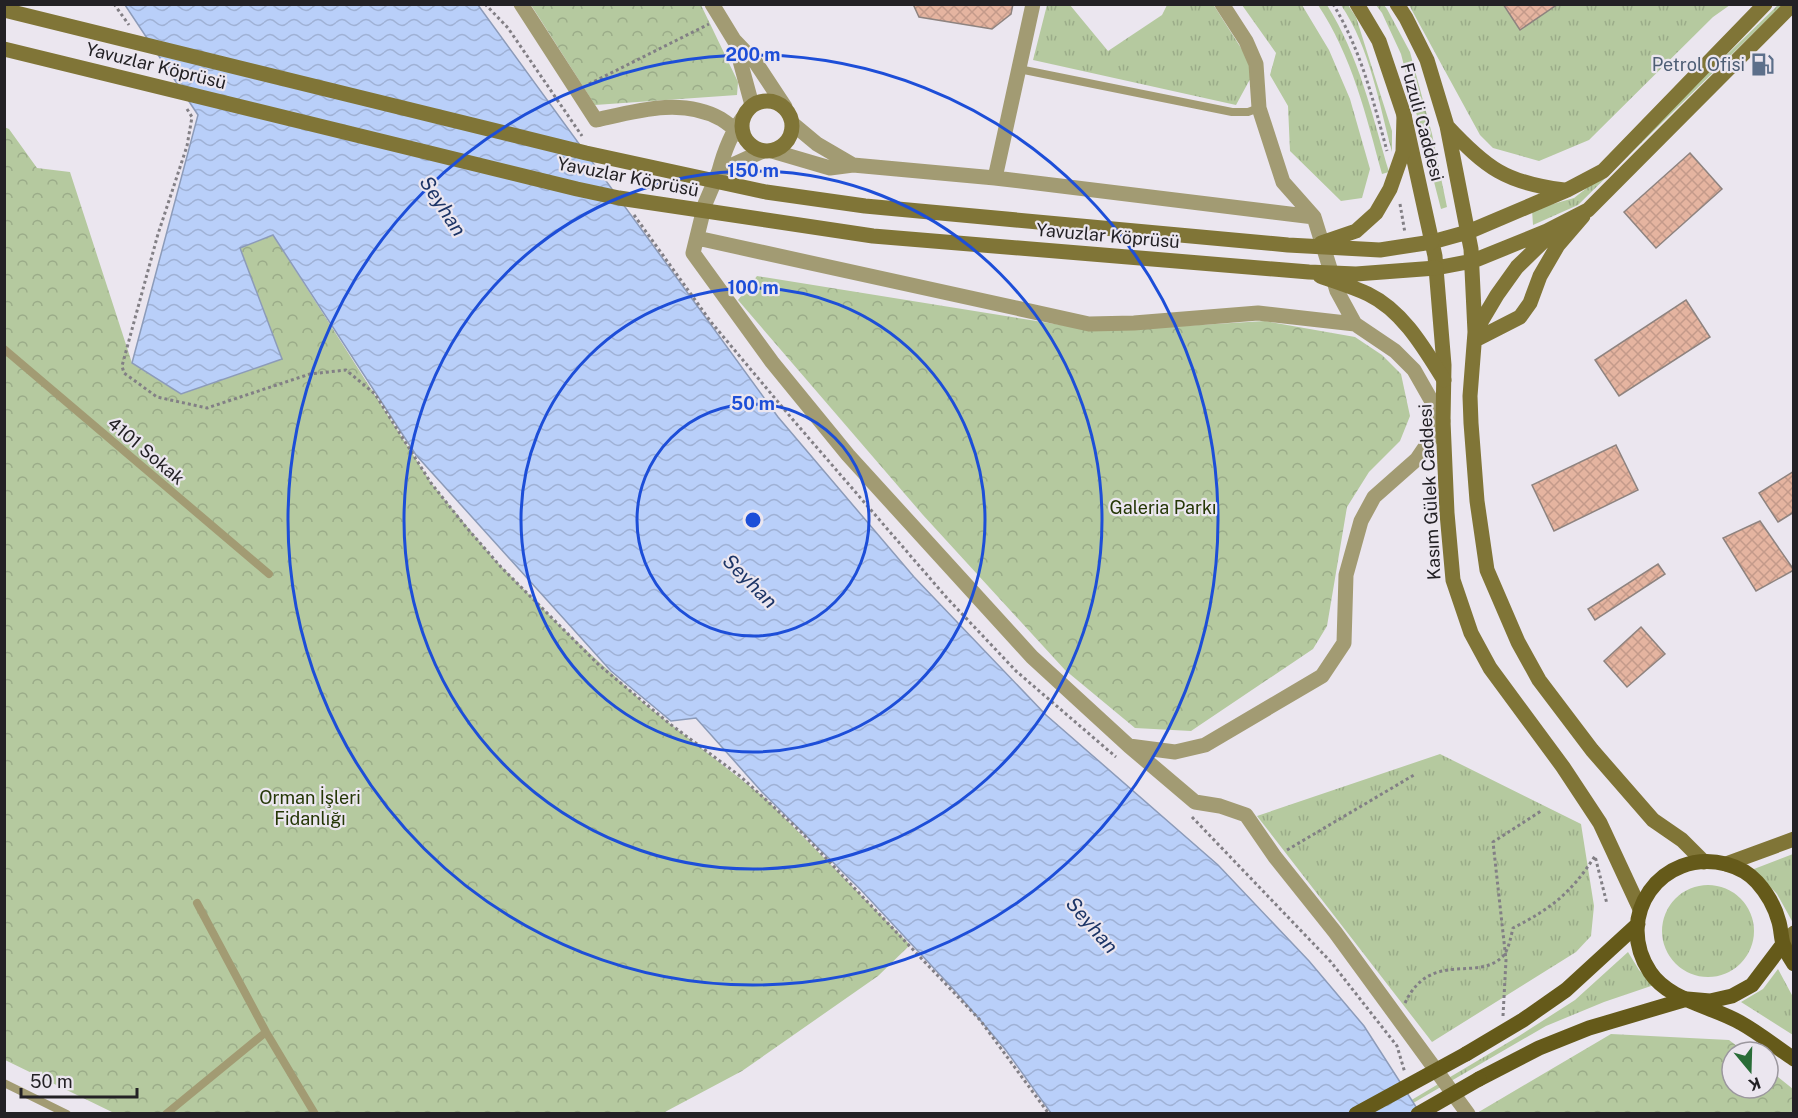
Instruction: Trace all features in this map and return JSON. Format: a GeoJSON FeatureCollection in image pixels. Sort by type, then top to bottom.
{"type":"FeatureCollection","features":[{"type":"Feature","properties":{"kind":"main road","name":"Fuzuli Caddesi"},"geometry":{"type":"LineString","coordinates":[[1357,4],[1378,41],[1404,115],[1435,255]]}},
{"type":"Feature","properties":{"kind":"main road","name":"Fuzuli Caddesi"},"geometry":{"type":"LineString","coordinates":[[1397,4],[1427,60],[1448,126],[1472,255]]}},
{"type":"Feature","properties":{"kind":"main road"},"geometry":{"type":"LineString","coordinates":[[1475,336],[1520,317],[1530,303],[1540,276],[1558,246],[1588,210],[1794,4]]}},
{"type":"Feature","properties":{"kind":"main road"},"geometry":{"type":"LineString","coordinates":[[1435,255],[1468,232],[1567,190],[1603,171],[1764,5]]}},
{"type":"Feature","properties":{"kind":"main road","name":"Yavuzlar Köprüsü"},"geometry":{"type":"LineString","coordinates":[[4,10],[562,147],[766,192],[865,206],[1311,246],[1380,250],[1407,247],[1435,255]]}},
{"type":"Feature","properties":{"kind":"main road","name":"Yavuzlar Köprüsü"},"geometry":{"type":"LineString","coordinates":[[4,49],[619,198],[873,236],[1356,274],[1435,255]]}},
{"type":"Feature","properties":{"kind":"main road"},"geometry":{"type":"LineString","coordinates":[[768,100],[785,107],[792,124],[792,133],[788,141],[781,147],[768,151],[748,143],[740,128],[752,105],[768,100]]}},
{"type":"Feature","properties":{"kind":"main road"},"geometry":{"type":"LineString","coordinates":[[1311,246],[1356,231],[1376,213],[1390,189],[1403,152],[1404,115]]}},
{"type":"Feature","properties":{"kind":"main road"},"geometry":{"type":"LineString","coordinates":[[1448,126],[1483,162],[1499,173],[1521,182],[1567,190]]}},
{"type":"Feature","properties":{"kind":"main road"},"geometry":{"type":"LineString","coordinates":[[1435,255],[1472,255],[1563,223],[1588,210]]}},
{"type":"Feature","properties":{"kind":"main road"},"geometry":{"type":"LineString","coordinates":[[1475,336],[1497,295],[1517,267],[1563,223]]}},
{"type":"Feature","properties":{"kind":"main road","name":"Kasım Gülek Caddesi"},"geometry":{"type":"LineString","coordinates":[[1435,255],[1440,302],[1447,513],[1453,580],[1467,622],[1490,668],[1563,767],[1600,823],[1640,909]]}},
{"type":"Feature","properties":{"kind":"main road"},"geometry":{"type":"LineString","coordinates":[[1472,255],[1475,336],[1470,396],[1471,423],[1477,501],[1487,570],[1518,642],[1539,680],[1592,750],[1653,820],[1682,840],[1704,862]]}},
{"type":"Feature","properties":{"kind":"main road"},"geometry":{"type":"LineString","coordinates":[[1309,272],[1370,295],[1398,316],[1421,344],[1444,380]]}},
{"type":"Feature","properties":{"kind":"main road"},"geometry":{"type":"LineString","coordinates":[[1726,864],[1794,839]]}},
{"type":"Feature","properties":{"kind":"main road"},"geometry":{"type":"LineString","coordinates":[[1794,964],[1788,938],[1770,899],[1756,880],[1736,866],[1712,861],[1689,863],[1667,873],[1651,888],[1640,909],[1636,933],[1640,953],[1651,974],[1667,989],[1740,1022],[1794,1059]]}},
{"type":"Feature","properties":{"kind":"main road"},"geometry":{"type":"LineString","coordinates":[[1356,1113],[1502,1033],[1566,990],[1638,924]]}},
{"type":"Feature","properties":{"kind":"main road"},"geometry":{"type":"LineString","coordinates":[[1418,1113],[1539,1048],[1589,1028],[1687,999],[1710,1001],[1732,996],[1752,985],[1788,938]]}},
{"type":"Feature","properties":{"kind":"street"},"geometry":{"type":"LineString","coordinates":[[521,4],[596,120],[660,106],[694,109],[740,128],[725,148],[719,171],[705,204],[693,253],[772,362],[848,455],[1032,657],[1129,746],[1195,802],[1220,806],[1246,815],[1275,857],[1335,932],[1468,1113]]}},
{"type":"Feature","properties":{"kind":"street"},"geometry":{"type":"LineString","coordinates":[[995,178],[1033,4]]}},
{"type":"Feature","properties":{"kind":"street"},"geometry":{"type":"LineString","coordinates":[[1222,4],[1246,41],[1256,64],[1259,108],[1283,182],[1314,216],[1337,291],[1355,324]]}},
{"type":"Feature","properties":{"kind":"street"},"geometry":{"type":"LineString","coordinates":[[716,11],[734,40],[756,63],[785,107]]}},
{"type":"Feature","properties":{"kind":"street"},"geometry":{"type":"LineString","coordinates":[[734,40],[752,105]]}},
{"type":"Feature","properties":{"kind":"street"},"geometry":{"type":"LineString","coordinates":[[792,124],[817,144],[853,165]]}},
{"type":"Feature","properties":{"kind":"street"},"geometry":{"type":"LineString","coordinates":[[719,171],[768,151],[830,168],[853,165],[995,178],[1314,216]]}},
{"type":"Feature","properties":{"kind":"street"},"geometry":{"type":"LineString","coordinates":[[697,238],[1089,324],[1258,312],[1355,324],[1395,351],[1414,370],[1443,421],[1417,459],[1374,497],[1360,521],[1346,575],[1344,643],[1322,676],[1205,745],[1175,752],[1129,746]]}},
{"type":"Feature","properties":{"kind":"lane"},"geometry":{"type":"LineString","coordinates":[[1019,69],[1232,112],[1248,112],[1259,108]]}},
{"type":"Feature","properties":{"kind":"lane","name":"4101 Sokak"},"geometry":{"type":"LineString","coordinates":[[4,349],[269,574]]}},
{"type":"Feature","properties":{"kind":"lane"},"geometry":{"type":"LineString","coordinates":[[197,903],[266,1032],[315,1113]]}},
{"type":"Feature","properties":{"kind":"lane"},"geometry":{"type":"LineString","coordinates":[[166,1113],[266,1032]]}},
{"type":"Feature","properties":{"kind":"lane"},"geometry":{"type":"LineString","coordinates":[[4,1083],[67,1113]]}},
{"type":"Feature","properties":{"kind":"path"},"geometry":{"type":"LineString","coordinates":[[114,4],[134,32]]}},
{"type":"Feature","properties":{"kind":"path"},"geometry":{"type":"LineString","coordinates":[[1333,4],[1347,28],[1365,72],[1389,157]]}},
{"type":"Feature","properties":{"kind":"path"},"geometry":{"type":"LineString","coordinates":[[577,90],[716,11]]}},
{"type":"Feature","properties":{"kind":"path"},"geometry":{"type":"LineString","coordinates":[[186,107],[192,117],[187,146],[158,234],[122,366],[124,373],[157,397],[207,408],[310,374],[346,370],[375,394],[431,483],[501,567],[599,665],[670,724],[740,776],[801,832],[980,1020],[1049,1113]]}},
{"type":"Feature","properties":{"kind":"path"},"geometry":{"type":"LineString","coordinates":[[1399,201],[1407,247]]}},
{"type":"Feature","properties":{"kind":"path"},"geometry":{"type":"LineString","coordinates":[[1275,857],[1414,775]]}},
{"type":"Feature","properties":{"kind":"path"},"geometry":{"type":"LineString","coordinates":[[1502,1033],[1505,954],[1493,842],[1541,811]]}},
{"type":"Feature","properties":{"kind":"path"},"geometry":{"type":"LineString","coordinates":[[1398,1018],[1411,991],[1426,977],[1444,970],[1478,967],[1496,961],[1505,954],[1513,928],[1558,900],[1579,880],[1595,856],[1607,903]]}},
{"type":"Feature","properties":{"kind":"green space"},"geometry":{"type":"Polygon","coordinates":[[[1213,4],[1255,70],[1236,105],[1033,60],[1047,5],[1070,5],[1108,51],[1162,15],[1167,5],[1213,4]]]}},
{"type":"Feature","properties":{"kind":"green space"},"geometry":{"type":"Polygon","coordinates":[[[531,5],[701,5],[738,82],[737,95],[595,105],[531,5]]]}},
{"type":"Feature","properties":{"kind":"green space"},"geometry":{"type":"Polygon","coordinates":[[[1242,5],[1302,5],[1329,50],[1350,99],[1370,169],[1362,198],[1341,201],[1290,151],[1288,106],[1270,75],[1276,53],[1242,5]]]}},
{"type":"Feature","properties":{"kind":"green space"},"geometry":{"type":"Polygon","coordinates":[[[1318,5],[1327,5],[1348,44],[1364,86],[1389,172],[1382,174],[1357,86],[1330,24],[1318,5]]]}},
{"type":"Feature","properties":{"kind":"green space"},"geometry":{"type":"Polygon","coordinates":[[[1341,5],[1348,5],[1356,17],[1392,131],[1392,152],[1366,57],[1341,5]]]}},
{"type":"Feature","properties":{"kind":"green space"},"geometry":{"type":"Polygon","coordinates":[[[1376,5],[1384,5],[1387,9],[1410,52],[1432,134],[1447,207],[1441,209],[1401,54],[1376,5]]]}},
{"type":"Feature","properties":{"kind":"green space"},"geometry":{"type":"Polygon","coordinates":[[[1409,5],[1730,5],[1713,17],[1589,140],[1539,161],[1493,148],[1480,135],[1409,5]]]}},
{"type":"Feature","properties":{"kind":"green space"},"geometry":{"type":"Polygon","coordinates":[[[1778,5],[1782,5],[1578,205],[1533,225],[1532,210],[1574,198],[1601,177],[1778,5]]]}},
{"type":"Feature","properties":{"kind":"green space","name":"Orman İşleri Fidanlığı"},"geometry":{"type":"Polygon","coordinates":[[[4,127],[9,129],[37,168],[70,172],[132,363],[181,394],[240,248],[273,235],[431,483],[493,558],[560,626],[646,705],[765,798],[910,945],[878,976],[742,1071],[663,1113],[114,1113],[5,1060],[4,127]]]}},
{"type":"Feature","properties":{"kind":"green space","name":"Galeria Parkı"},"geometry":{"type":"Polygon","coordinates":[[[757,276],[1099,331],[1265,321],[1355,337],[1382,355],[1401,374],[1410,416],[1400,441],[1369,472],[1347,507],[1327,626],[1313,649],[1191,731],[1135,728],[1065,670],[923,515],[738,300],[757,276]]]}},
{"type":"Feature","properties":{"kind":"green space"},"geometry":{"type":"Polygon","coordinates":[[[1440,754],[1581,824],[1594,906],[1591,936],[1576,952],[1432,1042],[1257,816],[1440,754]]]}},
{"type":"Feature","properties":{"kind":"green space"},"geometry":{"type":"Polygon","coordinates":[[[1793,854],[1794,919],[1792,921],[1777,894],[1754,869],[1793,854]]]}},
{"type":"Feature","properties":{"kind":"green space"},"geometry":{"type":"Polygon","coordinates":[[[1708,885],[1726,889],[1740,899],[1750,913],[1754,931],[1750,949],[1740,963],[1726,973],[1708,977],[1690,973],[1676,963],[1666,949],[1662,931],[1666,913],[1676,899],[1690,889],[1708,885]]]}},
{"type":"Feature","properties":{"kind":"green space"},"geometry":{"type":"Polygon","coordinates":[[[1628,952],[1639,970],[1654,985],[1604,1002],[1546,1026],[1396,1113],[1388,1114],[1575,1000],[1628,952]]]}},
{"type":"Feature","properties":{"kind":"green space"},"geometry":{"type":"Polygon","coordinates":[[[1778,969],[1793,997],[1793,1035],[1741,1002],[1763,989],[1778,969]]]}},
{"type":"Feature","properties":{"kind":"green space"},"geometry":{"type":"Polygon","coordinates":[[[1611,1034],[1729,1040],[1720,1040],[1720,1100],[1780,1100],[1780,1079],[1793,1089],[1793,1113],[1477,1113],[1611,1034]]]}},
{"type":"Feature","properties":{"kind":"water","name":"Seyhan"},"geometry":{"type":"Polygon","coordinates":[[[125,5],[478,5],[778,417],[914,577],[1046,715],[1218,865],[1309,961],[1364,1026],[1420,1113],[1051,1113],[1005,1049],[957,993],[861,890],[762,792],[696,718],[671,721],[611,671],[416,455],[273,235],[240,248],[282,359],[181,394],[132,363],[198,115],[125,5]]]}},
{"type":"Feature","properties":{"kind":"building"},"geometry":{"type":"Polygon","coordinates":[[[913,4],[1013,4],[1011,14],[992,29],[919,17],[913,4]]]}},
{"type":"Feature","properties":{"kind":"building"},"geometry":{"type":"Polygon","coordinates":[[[1503,4],[1558,4],[1520,30],[1503,4]]]}},
{"type":"Feature","properties":{"kind":"building"},"geometry":{"type":"Polygon","coordinates":[[[1690,153],[1722,189],[1656,248],[1624,212],[1690,153]]]}},
{"type":"Feature","properties":{"kind":"building"},"geometry":{"type":"Polygon","coordinates":[[[1686,300],[1710,337],[1619,396],[1595,360],[1686,300]]]}},
{"type":"Feature","properties":{"kind":"building"},"geometry":{"type":"Polygon","coordinates":[[[1616,445],[1638,490],[1554,531],[1532,485],[1616,445]]]}},
{"type":"Feature","properties":{"kind":"building"},"geometry":{"type":"Polygon","coordinates":[[[1794,471],[1794,512],[1778,522],[1759,493],[1794,471]]]}},
{"type":"Feature","properties":{"kind":"building"},"geometry":{"type":"Polygon","coordinates":[[[1760,521],[1794,570],[1756,591],[1723,538],[1760,521]]]}},
{"type":"Feature","properties":{"kind":"building"},"geometry":{"type":"Polygon","coordinates":[[[1658,564],[1665,574],[1595,620],[1588,609],[1658,564]]]}},
{"type":"Feature","properties":{"kind":"building"},"geometry":{"type":"Polygon","coordinates":[[[1641,627],[1665,654],[1627,687],[1604,661],[1641,627]]]}},
{"type":"Feature","properties":{"kind":"place","name":"Petrol Ofisi"},"geometry":{"type":"Point","coordinates":[1763,65]}}]}
